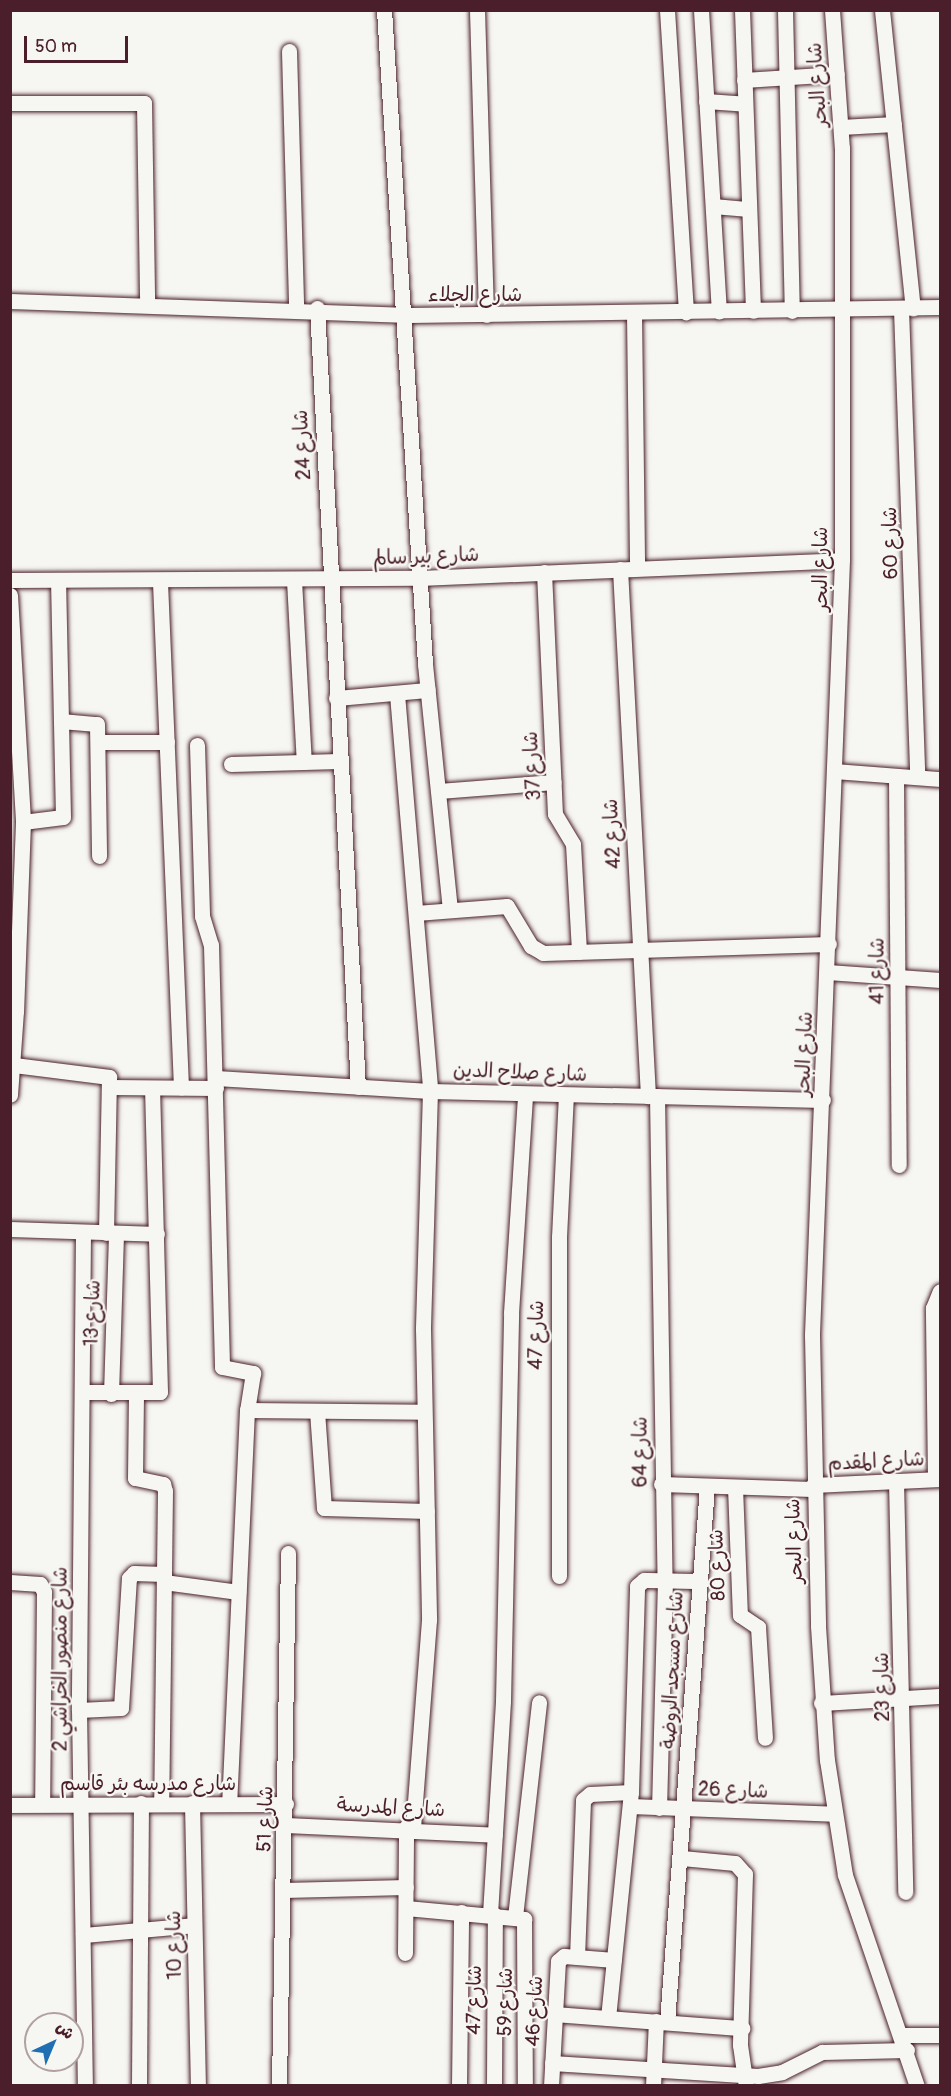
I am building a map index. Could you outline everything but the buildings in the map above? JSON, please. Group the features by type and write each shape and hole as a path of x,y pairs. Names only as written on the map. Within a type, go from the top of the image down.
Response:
{"street":[{"path":"384,10 419,578 450,910"},
{"path":"477,10 486,315"},
{"path":"667,10 686,312"},
{"path":"701,10 719,311"},
{"path":"742,10 753,311"},
{"path":"785,10 792,311"},
{"name":"شارع البحر","path":"832,10 841,127 842,560 812,1487 821,1703 834,1814 849,1892 917,2085"},
{"name":"شارع 60","path":"882,10 894,124 907,309 917,777"},
{"path":"289,51 296,308"},
{"path":"744,80 837,74"},
{"path":"706,101 745,104"},
{"path":"10,103 144,103 147,304"},
{"path":"841,127 894,124"},
{"path":"713,206 748,209"},
{"name":"شارع الجلاء","path":"10,301 317,308 401,314 486,315 841,311 940,307"},
{"name":"شارع 24","path":"317,308 329,579 358,1087"},
{"path":"634,313 638,568"},
{"name":"شارع بير سالم","path":"10,580 160,582 419,578 842,560"},
{"name":"شارع 42","path":"620,569 640,953 652,1096"},
{"name":"شارع 37","path":"544,572 555,814 573,844 579,952"},
{"path":"294,580 304,762"},
{"path":"22,822 63,817 58,581"},
{"path":"160,582 181,1088"},
{"path":"10,595 22,822 16,868 14,1065 10,1095"},
{"path":"336,698 428,690"},
{"path":"397,694 430,1091 423,1412 427,1511 428,1684 409,1828 405,1953"},
{"path":"61,721 94,721 98,742 99,856"},
{"path":"98,742 167,742"},
{"path":"197,745 201,916 211,939 222,1367 254,1373 247,1410 229,1803"},
{"path":"231,764 339,761"},
{"path":"835,771 940,779"},
{"name":"شارع 41","path":"896,776 899,1165"},
{"path":"439,791 554,782"},
{"path":"416,914 450,910 511,908 534,949 640,953 830,944"},
{"path":"828,972 898,975 940,980"},
{"path":"14,1065 101,1072 110,1087"},
{"name":"شارع صلاح الدين","path":"110,1087 181,1088 216,1083 525,1094 823,1100"},
{"name":"شارع 13","path":"110,1087 111,1394"},
{"path":"82,1392 156,1395 160,1389 152,1088"},
{"name":"شارع 47","path":"494,2085 493,1915 503,1701 511,1313 525,1094"},
{"name":"شارع 47","path":"559,1576 559,1237 566,1095"},
{"name":"شارع 64","path":"652,1096 665,1580 659,1808"},
{"path":"10,1229 157,1234"},
{"name":"شارع منصور الخراشي 2","path":"83,1232 79,1710 85,2085"},
{"path":"938,1479 933,1308 940,1291"},
{"path":"136,1395 135,1478 165,1487 161,1803"},
{"path":"247,1410 423,1412"},
{"path":"317,1411 324,1508 427,1511"},
{"name":"شارع المقدم","path":"661,1484 812,1487 938,1479"},
{"name":"شارع 23","path":"896,1481 904,1698 905,1892"},
{"name":"شارع مسجد الروضة","path":"653,2085 653,2069 682,1858 698,1581 707,1486"},
{"name":"شارع 80","path":"735,1486 740,1615 758,1627 765,1738"},
{"name":"شارع 51","path":"279,2085 286,1826 288,1553"},
{"path":"79,1710 121,1708 129,1578 134,1573 238,1592"},
{"path":"608,2018 630,1799 637,1586 644,1580 698,1581"},
{"path":"10,1582 40,1584 44,1592 42,1804"},
{"path":"821,1703 940,1696"},
{"name":"شارع 59","path":"525,2085 520,1918 539,1702"},
{"name":"شارع 26","path":"577,1957 583,1800 590,1794 630,1799 659,1808 834,1814"},
{"path":"139,2085 141,1803"},
{"name":"شارع 10","path":"192,1803 198,2085"},
{"name":"شارع مدرسه بئر قاسم","path":"10,1805 286,1804"},
{"name":"شارع المدرسة","path":"286,1826 409,1828 495,1835"},
{"path":"682,1858 735,1863 745,1874 742,2028 746,2080"},
{"path":"284,1890 406,1887"},
{"path":"406,1908 520,1918"},
{"path":"459,2085 461,1912"},
{"path":"83,1935 194,1925"},
{"path":"577,1957 614,1960"},
{"name":"شارع 46","path":"550,2085 558,1961 577,1957"},
{"path":"554,2013 742,2028"},
{"path":"552,2063 653,2069 746,2080 782,2072 822,2052 904,2043 940,2035"}]}
